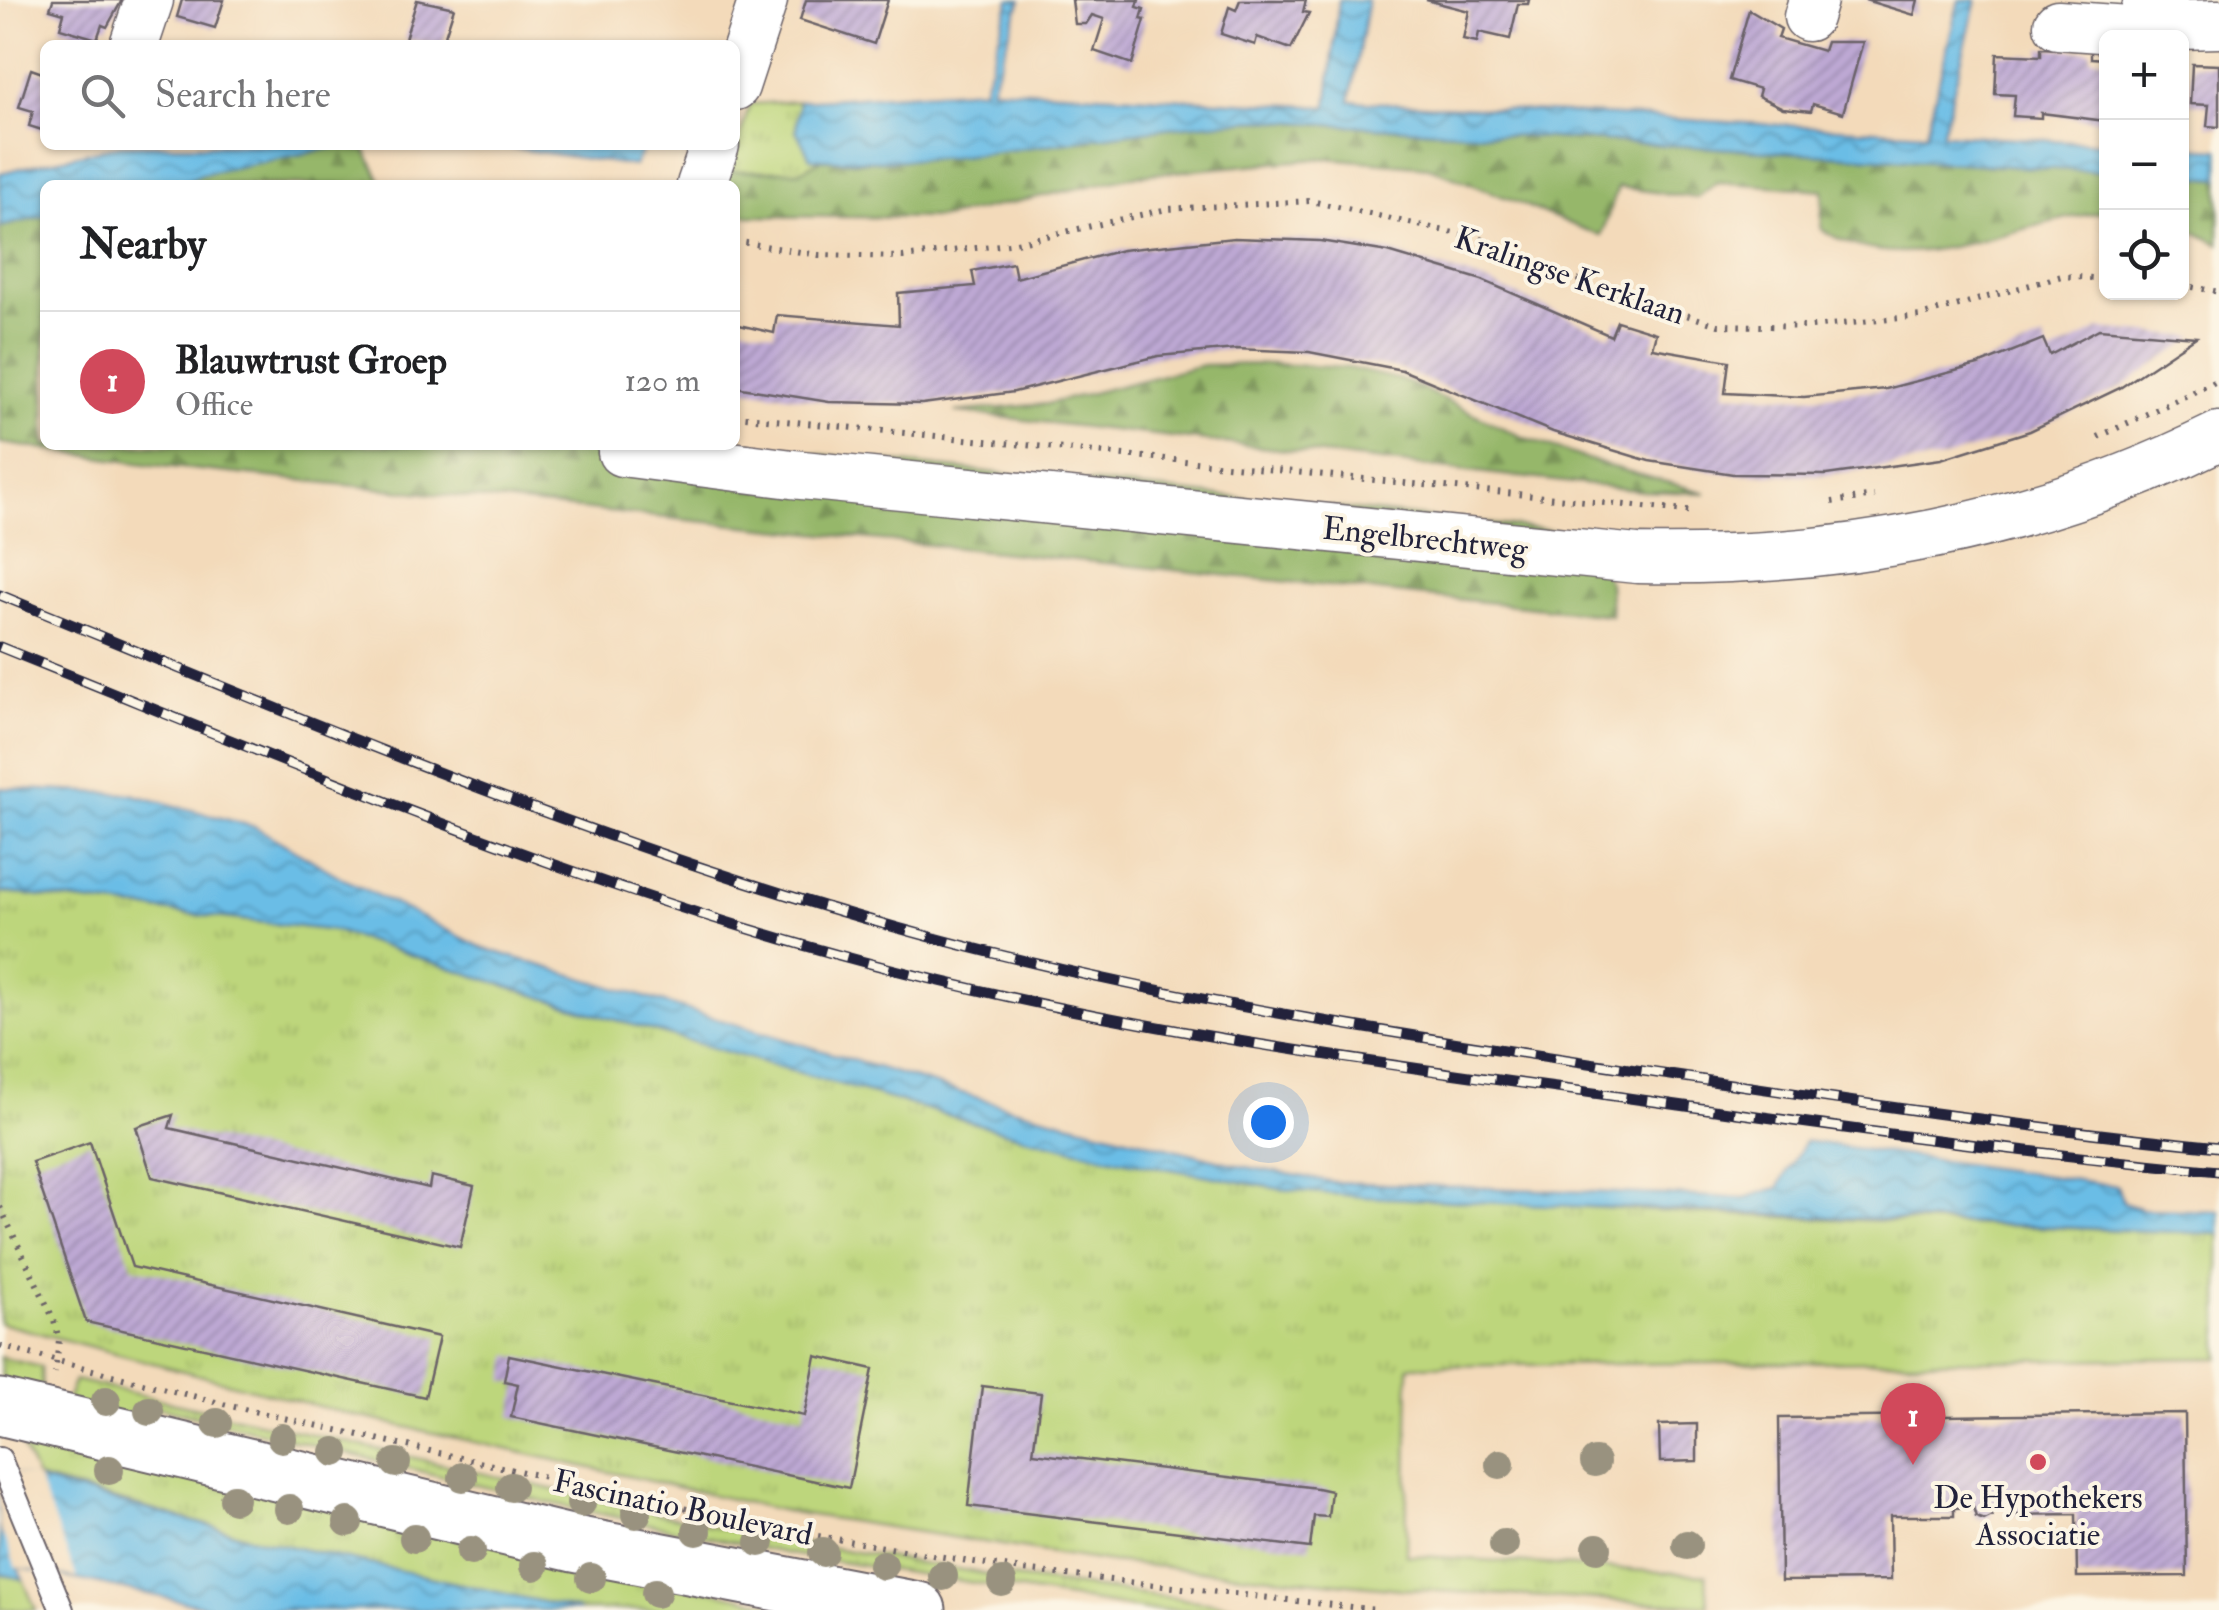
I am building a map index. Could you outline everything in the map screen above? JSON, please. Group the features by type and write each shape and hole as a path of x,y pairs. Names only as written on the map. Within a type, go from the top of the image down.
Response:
{"street":[{"path":"136,40 149,0"},
{"path":"740,71 763,0"},
{"path":"2058,25 2130,30 2144,13 2219,24"},
{"path":"704,180 713,150"},
{"name":"Engelbrechtweg","path":"623,450 812,476 1637,559 1740,561 1914,540 2002,519 2142,472 2219,436"},
{"name":"Fascinatio Boulevard","path":"23,1412 574,1544 918,1610"}],"lane":[{"path":"2,1465 62,1610"}],"path":[{"name":"Kralingse Kerklaan","path":"740,241 818,255 902,258 1016,243 1168,209 1311,201 1481,238 1588,284 1718,326 1811,327 1920,316 2062,276 2099,279"},
{"path":"2189,286 2219,292"},
{"path":"2089,441 2219,380"},
{"path":"740,417 1607,506 1712,512"},
{"path":"1815,504 1883,495"},
{"path":"0,1207 54,1320 58,1358 23,1412"},
{"name":"Fascinatio Boulevard","path":"0,1346 235,1407 776,1529 1022,1570 1377,1610"}],"green space":[{"path":"799,101 796,130 810,157 822,159 800,171 729,171 736,150 740,150 750,104"},
{"path":"1263,120 2099,172 2099,213 1961,245 1888,252 1854,245 1821,229 1823,190 1717,182 1697,198 1618,187 1601,236 1429,167 1328,158 1139,175 942,218 748,216 740,213 740,180 726,180 729,171 800,171 822,159 853,162 950,156 1187,123"},
{"path":"317,150 357,150 366,151 380,180 189,180"},
{"path":"2189,177 2219,179 2219,244 2189,229"},
{"path":"40,217 40,449 0,443 0,227"},
{"path":"1203,365 1349,368 1406,381 1522,437 1707,493 1643,491 955,412 1047,404"},
{"path":"740,446 1586,534 1609,583 1611,615 152,465 48,450 740,450"},
{"path":"0,892 336,931 588,1012 1013,1134 1121,1160 1280,1189 1707,1214 2219,1234 2219,1358 1409,1366 1406,1555 1706,1575 1708,1606 1402,1589 1110,1562 785,1511 352,1415 0,1323"},
{"path":"0,1357 41,1367 42,1397 3,1384"},
{"path":"75,1380 744,1533 986,1574 1268,1610 1147,1610 788,1554 550,1503 158,1407 152,1422 66,1403"},
{"path":"18,1437 799,1610 579,1610 261,1540 37,1478"},
{"path":"0,1574 23,1579 36,1610 0,1610"}],"water":[{"path":"1010,0 1021,0 991,88 1327,107 1339,0 1368,0 1350,101 1926,133 1959,0 1977,0 1942,134 2099,143 2099,172 1263,120 1150,130 980,154 867,161 810,158 796,130 799,101 983,89"},
{"path":"2189,147 2219,149 2219,179 2189,177"},
{"path":"99,150 321,150 202,174 189,180 40,180 40,217 0,227 0,173"},
{"path":"527,150 642,150 634,166"},
{"path":"0,788 131,794 255,827 342,878 483,948 1005,1106 1241,1166 1334,1182 1744,1198 1778,1188 1805,1141 2117,1186 2123,1203 2142,1209 2219,1211 2219,1234 1365,1197 1280,1189 1121,1160 1013,1134 588,1012 336,931 0,892"},
{"path":"0,1470 261,1540 579,1610 224,1610 18,1567 23,1579 0,1574"}],"pier":[{"path":"0,1470 37,1478 77,1578 16,1567 0,1528"}],"building":[{"path":"53,0 122,0 107,27 102,25 97,39 60,28 64,13 50,9"},
{"path":"182,0 224,0 215,28 177,17"},
{"path":"417,0 454,8 444,40 405,39"},
{"path":"806,0 888,0 874,44 800,20"},
{"path":"1072,0 1139,0 1137,7 1144,9 1141,19 1145,20 1132,64 1094,51 1104,19 1092,15 1086,24 1075,24"},
{"path":"1240,0 1306,0 1303,12 1309,13 1291,49 1257,37 1255,45 1221,34 1229,7 1236,10"},
{"path":"1426,0 1529,0 1528,4 1518,4 1510,39 1479,32 1477,42 1463,39 1469,11"},
{"path":"1865,0 1918,0 1914,15"},
{"path":"1749,10 1781,29 1778,38 1823,51 1826,42 1863,42 1843,113 1813,104 1811,111 1783,108 1758,96 1760,89 1729,80"},
{"path":"2041,48 2091,51 2091,58 2099,59 2099,120 2041,113 2041,118 2013,116 2015,95 1995,94 1997,54 2041,56"},
{"path":"2192,64 2219,65 2219,127 2207,126 2209,105 2190,104"},
{"path":"31,69 40,72 40,129 29,126 33,111 19,107"},
{"path":"1234,238 1320,241 1388,252 1482,280 1611,336 1617,321 1656,333 1652,348 1729,361 1725,393 1804,397 1886,389 1978,365 2043,339 2050,355 2099,329 2196,337 2120,388 2030,431 1941,459 1826,475 1733,474 1649,461 1553,432 1402,370 1309,352 1236,349 1158,356 1014,392 922,404 829,402 740,388 740,325 774,333 777,315 899,325 898,293 975,286 972,271 1013,263 1016,278 1122,250"},
{"path":"173,1115 169,1128 429,1188 431,1176 474,1186 460,1247 152,1177 136,1127"},
{"path":"90,1142 132,1267 439,1337 425,1397 86,1322 32,1162"},
{"path":"509,1355 804,1416 816,1356 873,1369 849,1488 511,1417 518,1384 504,1381"},
{"path":"982,1386 1041,1393 1033,1453 1331,1491 1328,1517 1314,1516 1310,1548 968,1506"},
{"path":"2185,1413 2187,1576 2077,1577 2076,1514 2012,1515 2012,1507 1993,1507 1992,1516 1984,1520 1976,1517 1973,1507 1954,1508 1954,1516 1890,1516 1891,1580 1781,1581 1779,1418"},
{"path":"1697,1424 1697,1461 1660,1462 1659,1425"}],"railway":[{"path":"0,595 333,731 557,817 783,894 983,951 1155,990 1415,1036 1904,1109 2219,1147"},
{"path":"0,647 401,808 604,882 810,947 1000,995 1192,1033 1385,1064 1899,1135 2219,1171"}],"place":[{"name":"De Hypothekers Associatie","path":"2038,1462"},
{"name":"Blauwtrust Groep","path":"1913,1465"}]}
